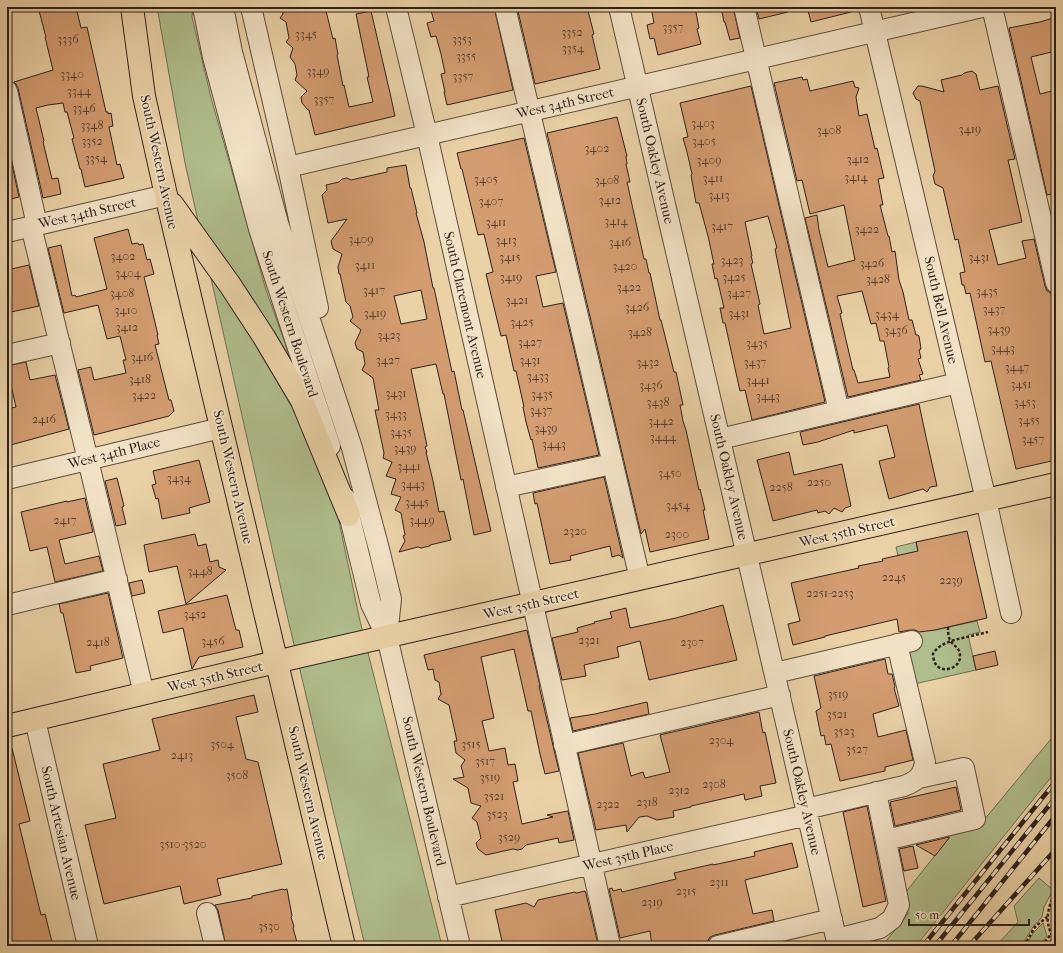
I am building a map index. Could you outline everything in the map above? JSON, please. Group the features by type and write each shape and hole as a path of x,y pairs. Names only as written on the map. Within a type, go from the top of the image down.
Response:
{"main road":[{"name":"South Western Avenue","path":"132,7 144,96 166,195 344,946"},
{"path":"166,195 243,304 302,401 349,515"},
{"name":"West 35th Street","path":"7,726 277,662 1056,484"}],"street":[{"name":"South Western Boulevard","path":"203,7 213,57 259,229 333,453 371,604 387,637 460,946"},
{"name":"South Western Boulevard","path":"223,7 232,52 278,223 352,448 379,550 391,599 387,637"},
{"path":"251,7 288,167 323,330 336,400"},
{"name":"South Claremont Avenue","path":"396,7 427,135 610,946"},
{"path":"504,7 640,579"},
{"name":"South Oakley Avenue","path":"619,7 837,942"},
{"path":"744,7 839,411"},
{"name":"South Bell Avenue","path":"869,7 986,500 1011,613"},
{"name":"West 34th Street","path":"288,167 982,7"},
{"path":"992,7 1056,283"},
{"path":"8,102 60,343 144,694"},
{"name":"West 34th Street","path":"7,232 166,195"},
{"path":"7,355 60,343"},
{"path":"720,439 958,383"},
{"name":"West 34th Place","path":"7,480 221,428"},
{"path":"506,487 612,464"},
{"path":"7,605 117,579"},
{"path":"775,673 905,643 925,762 924,770 918,778"},
{"path":"564,745 780,695"},
{"name":"South Artesian Avenue","path":"35,720 88,946"},
{"name":"West 35th Place","path":"448,897 807,812 876,792 904,786 918,778 964,768 975,819 886,840"},
{"path":"837,942 880,928 892,918 899,905 876,792"},
{"path":"207,913 215,946"},
{"path":"718,946 832,919"}],"path":[{"path":"948,627 950,641 959,649 960,657 958,663 948,670 936,665 933,654 934,651 950,641 988,632"},
{"path":"1056,890 1047,917 1049,930 1056,942"},
{"path":"1025,946 1035,927 1047,917"},
{"path":"1042,946 1051,934"}],"green space":[{"path":"157,7 193,7 192,17 211,98 266,290 285,343 337,512 360,621 442,946 365,946 284,602 185,163"},
{"path":"916,542 935,630 977,621 980,632 968,635 976,670 910,685 902,648 918,644 896,547"},
{"path":"1056,733 1056,771 916,946 882,946 908,914 905,893 949,838 948,833 979,826"},
{"path":"1039,878 1053,890 1044,907 1042,917 1033,927 1021,946 996,946 1018,922 1014,906"},
{"path":"1043,923 1047,936 1039,946 1027,946 1026,945 1034,932"}],"building":[{"path":"38,7 76,7 81,28 87,27 106,112 108,112 108,114 111,113 113,126 109,127 117,165 120,164 124,178 85,187 72,139 74,138 63,103 48,105 36,108 52,179 58,178 61,194 43,198 18,88 14,82 53,70"},
{"path":"282,7 325,7 333,39 335,38 343,86 344,85 349,107 373,102 356,14 371,11 395,116 315,135 309,110 302,103 301,97 307,91 295,80 297,75 295,64 290,57 293,48 286,42 289,38 286,22 280,18 283,14"},
{"path":"430,7 494,7 513,90 447,105 441,74 445,73 441,54 436,36 431,37 427,23 434,21"},
{"path":"517,7 587,7 594,34 592,35 600,69 535,84"},
{"path":"651,7 695,7 699,28 697,29 701,44 658,55 654,38 650,39 647,25 654,23"},
{"path":"721,7 733,7 740,38 730,40"},
{"path":"756,7 788,7 788,12 759,19"},
{"path":"807,7 851,7 851,12 811,22"},
{"path":"1056,17 1056,51 1031,57 1040,94 1056,90 1056,193 1047,195 1009,28 1040,22"},
{"path":"972,71 976,74 980,90 998,86 1015,159 1008,160 1022,222 989,230 998,265 1026,258 1022,241 1034,239 1045,286 1047,291 1051,293 1056,321 1056,460 1016,469 991,361 985,362 970,293 966,294 964,285 962,285 960,273 965,272 958,239 955,240 943,188 935,184 933,176 935,171 920,101 916,99 913,93 918,86 944,92 941,80"},
{"path":"802,77 803,80 807,79 810,91 853,81 855,87 859,88 856,97 859,116 867,114 875,149 877,148 884,178 878,179 883,205 880,205 892,252 895,251 899,280 909,320 912,320 916,335 919,336 921,349 919,350 921,358 918,359 923,374 919,375 921,380 848,397 805,218 817,215 828,267 855,260 844,205 810,214 802,180 797,181 774,83","holes":["862,291 871,324 876,323 880,341 884,341 890,377 858,383 853,370 840,314 842,313 837,296"]},
{"path":"751,86 825,402 752,420 745,390 740,391 725,323 723,323 720,308 724,308 717,278 715,279 712,264 714,264 708,236 699,203 696,203 692,174 683,138 688,137 680,103","holes":["768,216 777,248 775,249 791,328 764,334 758,305 760,304 751,264 753,263 752,256 745,222"]},
{"path":"617,117 627,156 626,164 630,182 627,182 644,259 646,259 650,273 660,320 674,372 676,372 683,405 680,405 683,421 705,510 703,510 709,539 650,552 645,529 641,534 547,133"},
{"path":"524,138 556,272 536,276 543,307 563,303 599,455 538,468 532,439 531,440 526,422 516,371 514,371 506,335 501,336 486,274 493,272 484,234 478,235 457,153"},
{"path":"7,160 11,160 19,197 11,199 7,182"},
{"path":"406,165 452,372 454,371 491,531 474,535 463,479 461,480 444,394 436,364 411,369 427,446 425,447 439,512 444,511 451,540 399,552 405,541 403,536 405,535 401,513 395,510 401,497 391,494 396,479 386,476 392,462 383,458 384,453 375,410 379,410 373,378 362,370 365,364 363,352 357,349 355,343 361,330 350,321 353,317 350,306 346,302 338,267 342,254 333,249 331,241 347,219 328,223 322,195 327,190 326,185 339,182 342,179 347,178 351,180 387,172 387,168","holes":["421,290 427,319 401,324 394,296"]},
{"path":"128,229 132,244 143,244 147,260 150,259 154,274 144,277 158,335 159,344 155,345 169,400 171,400 174,411 169,416 94,435 78,370 91,367 94,380 126,373 123,360 126,360 120,336 107,339 98,305 64,313 48,248 61,245 72,296 75,295 76,297 107,289 94,238"},
{"path":"29,265 39,306 11,312 7,298 7,270"},
{"path":"26,362 30,380 55,375 69,429 7,446 7,409 16,407 10,381 7,381 7,366"},
{"path":"919,404 937,486 930,487 927,492 923,489 889,499 879,461 895,457 887,425 854,433 854,430 818,442 803,445 800,432"},
{"path":"789,452 794,475 842,464 851,506 845,508 842,512 834,508 829,514 825,511 818,513 817,510 773,521 757,460"},
{"path":"199,460 210,502 189,508 190,513 162,519 158,498 156,499 152,485 156,484 153,471"},
{"path":"604,477 623,558 619,555 612,557 610,546 570,556 571,560 550,564 537,503 535,504 533,493"},
{"path":"117,478 124,506 122,507 126,524 116,526 105,481"},
{"path":"85,498 93,532 59,540 65,564 99,556 103,571 55,582 47,547 30,551 21,512"},
{"path":"967,531 987,618 935,630 919,632 910,630 899,632 897,619 793,645 788,624 800,621 791,583 859,568 858,566 883,561 882,559 918,551 916,542"},
{"path":"195,534 198,546 206,544 210,562 218,560 219,567 226,570 186,604 177,566 149,572 144,545"},
{"path":"142,580 145,593 132,596 129,583"},
{"path":"108,593 123,658 90,666 91,670 76,673 63,613 61,613 59,604"},
{"path":"227,595 236,630 239,630 243,647 199,657 192,669 183,628 163,633 158,611"},
{"path":"723,605 737,660 649,680 640,641 617,647 619,657 584,665 586,676 562,680 552,638 578,632 577,628 612,618 610,612 626,608 630,628 676,618"},
{"path":"527,630 559,771 545,774 531,711 528,711 514,649 481,657 494,718 482,721 489,751 505,748 508,765 515,764 518,781 513,782 522,824 553,817 547,815 568,811 574,840 559,843 558,838 526,845 522,849 518,850 513,849 486,855 478,849 476,843 481,838 477,822 472,818 481,806 471,803 468,788 453,779 464,777 461,766 465,760 456,753 454,741 457,741 449,705 438,699 441,694 439,682 435,680 433,669 428,670 424,655"},
{"path":"995,651 998,665 976,670 973,656"},
{"path":"885,659 888,674 892,674 899,706 873,714 878,737 906,730 913,760 885,767 885,771 840,781 831,744 826,745 824,735 821,736 816,711 821,708 814,676"},
{"path":"254,695 258,712 236,717 246,759 258,762 282,864 217,879 221,895 184,904 180,886 104,904 85,825 116,818 103,764 160,750 152,719"},
{"path":"647,702 649,714 573,731 570,718"},
{"path":"759,712 776,783 760,786 762,796 745,800 744,794 691,806 673,811 674,817 657,820 647,816 639,817 627,832 626,825 596,830 578,753 623,743 631,776 643,772 645,778 670,772 660,735"},
{"path":"7,748 12,748 30,821 19,824 41,915 45,914 53,946 7,946"},
{"path":"956,787 961,810 895,826 890,802"},
{"path":"867,806 886,901 863,907 843,812"},
{"path":"949,837 935,856 916,845"},
{"path":"792,843 798,867 745,880 753,914 772,910 774,921 715,935 710,937 707,942 691,946 652,946 650,931 620,938 609,889 612,888 613,891 621,889 622,892 676,879 674,873 755,856 754,852"},
{"path":"913,846 918,868 904,871 899,849"},
{"path":"287,889 293,928 298,946 226,946 218,910 215,905 252,898 252,896"},
{"path":"585,891 598,944 589,946 503,946 495,910 526,903 534,907 538,900"}],"railway":[{"path":"923,946 1056,781"},
{"path":"935,946 1056,797"},
{"path":"951,946 1056,815"},
{"path":"969,946 1056,849"}]}
